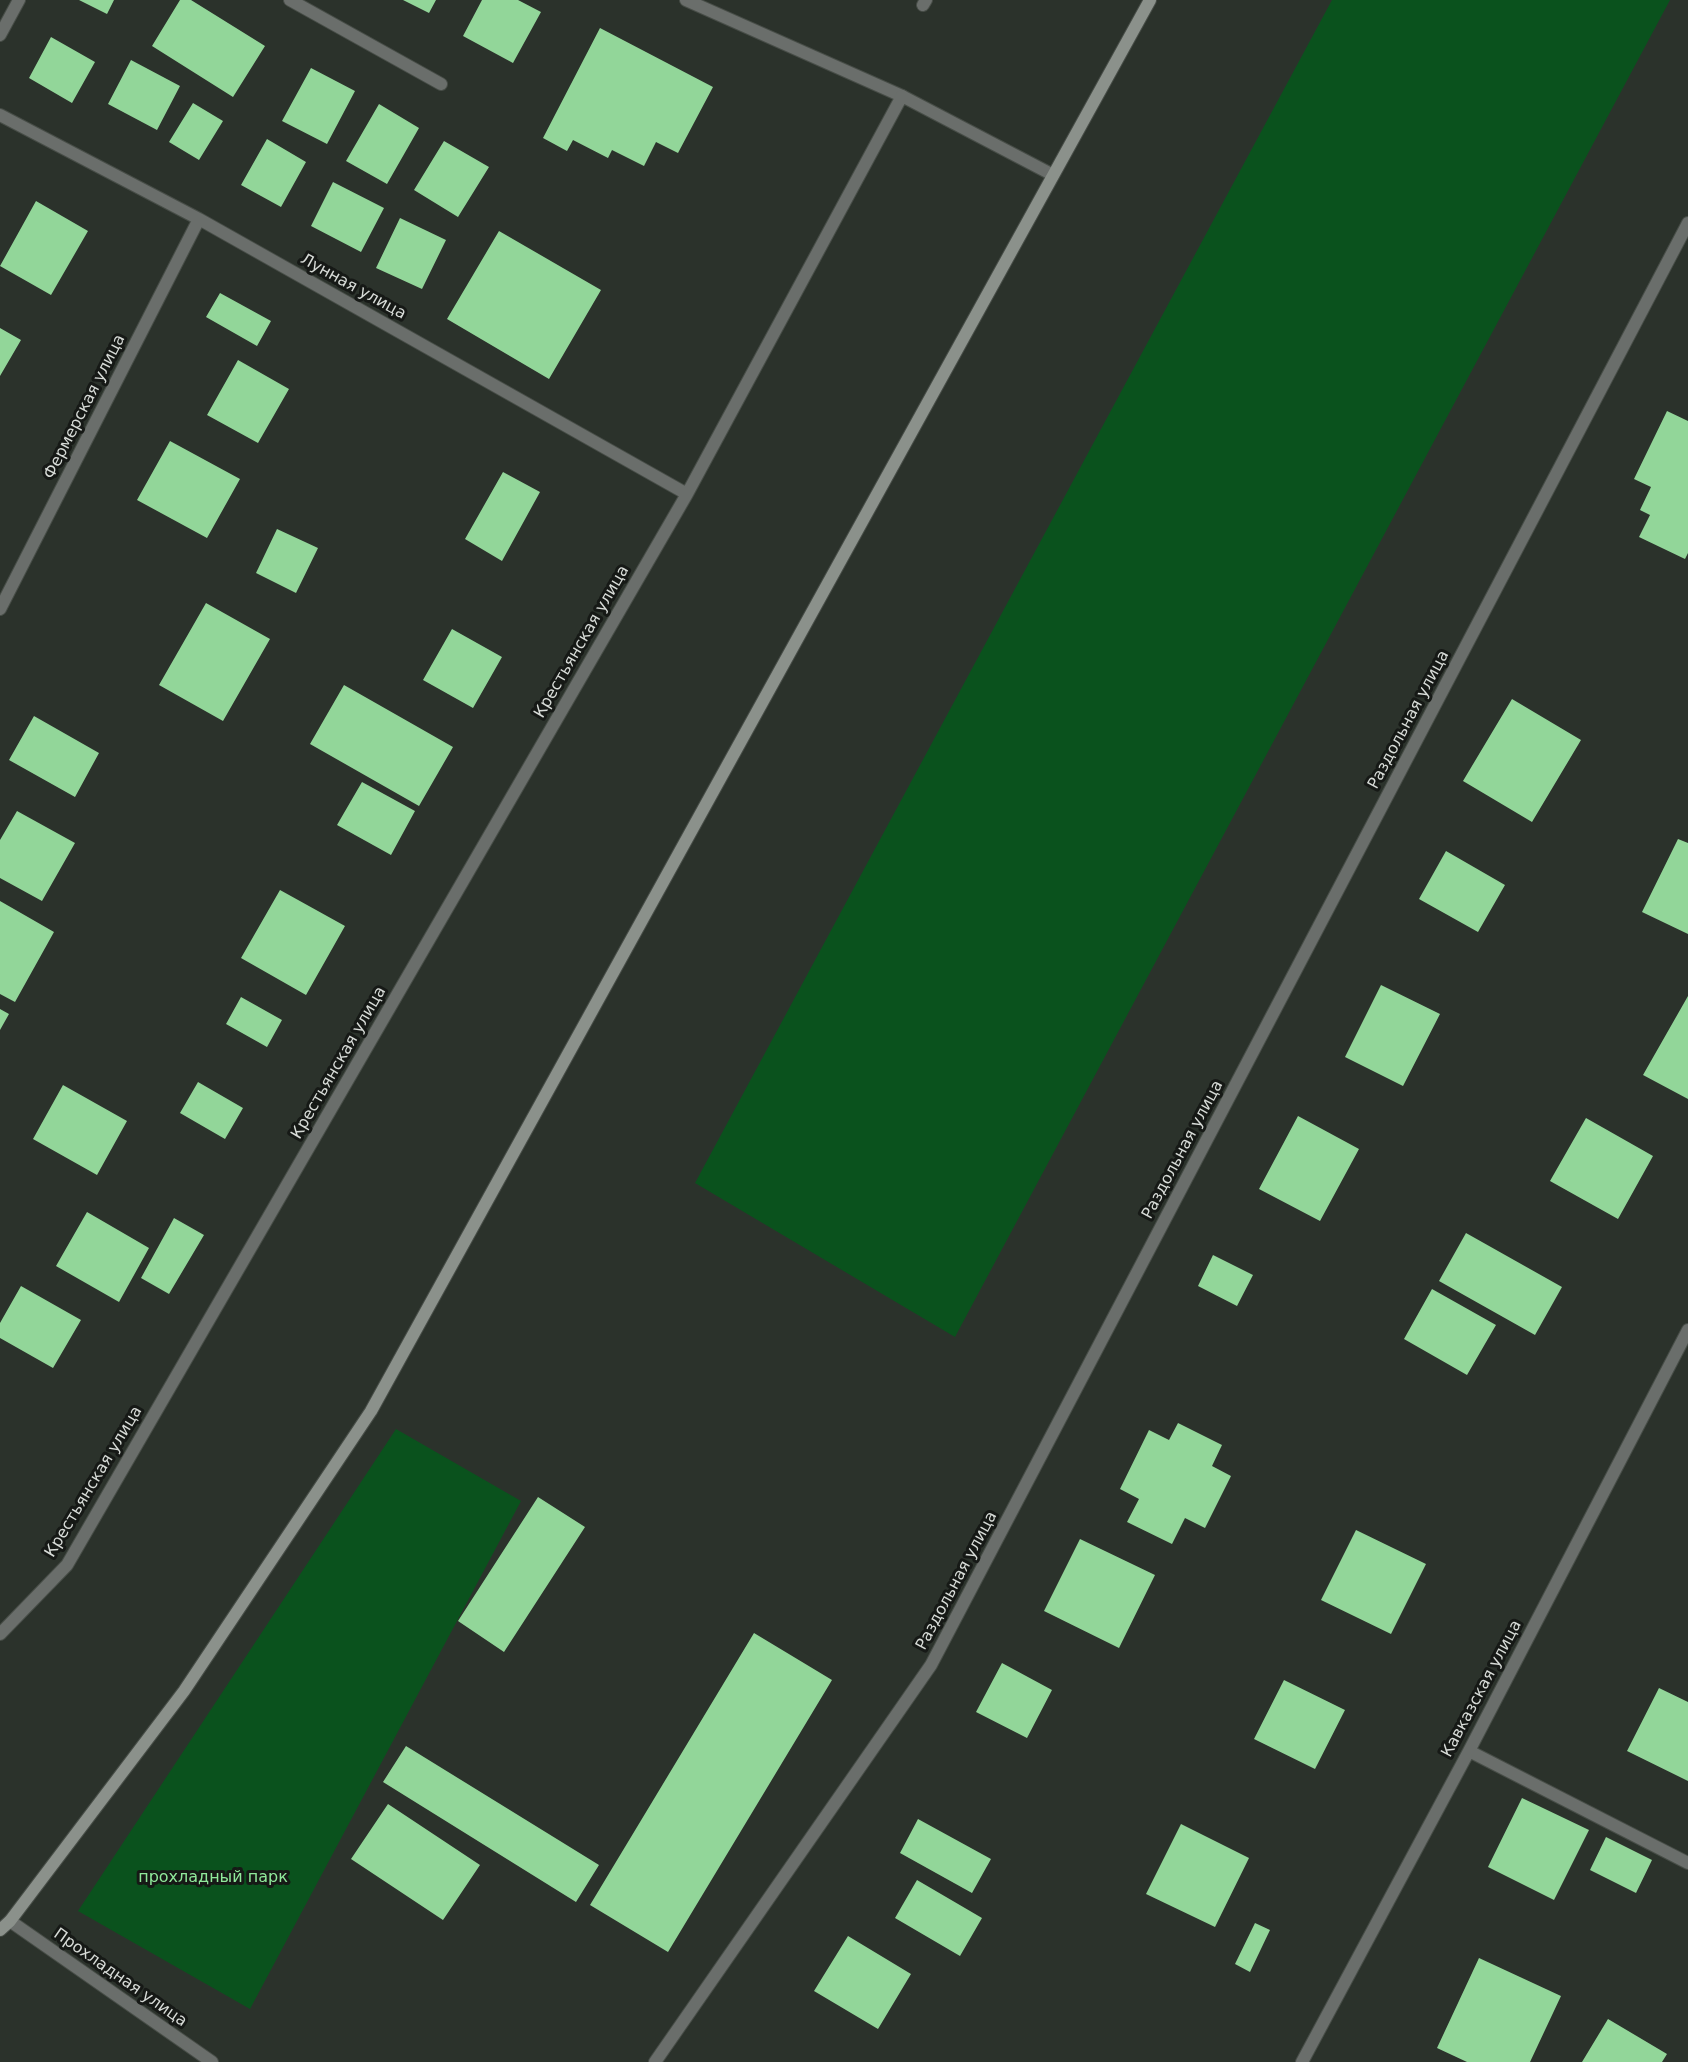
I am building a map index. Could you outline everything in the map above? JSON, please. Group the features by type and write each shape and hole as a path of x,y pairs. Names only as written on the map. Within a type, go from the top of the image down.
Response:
{"main road":[{"path":"0,1930 10,1921 184,1691 371,1411 1150,0"}],"street":[{"path":"0,35 19,0"},
{"path":"290,0 441,84"},
{"path":"686,0 902,96 1053,175"},
{"name":"Крестьянская улица","path":"0,1634 67,1565 687,494 902,96"},
{"name":"Лунная улица","path":"0,115 199,219 687,494"},
{"name":"Фермерская улица","path":"0,609 199,219"},
{"name":"Раздольная улица","path":"655,2062 931,1665 1688,223"},
{"name":"Кавказская улица","path":"1302,2062 1469,1751 1688,1330"},
{"path":"1469,1751 1688,1863"},
{"name":"Прохладная улица","path":"10,1921 212,2062"}],"green space":[{"path":"1332,0 1670,0 955,1337 695,1183"},
{"name":"прохладный парк","path":"396,1429 521,1501 250,2009 78,1911"}],"building":[{"path":"79,0 114,0 107,14"},
{"path":"180,0 191,0 265,46 233,97 152,46"},
{"path":"403,0 436,0 429,13"},
{"path":"482,0 518,0 541,12 513,63 463,36"},
{"path":"600,28 713,87 678,153 656,142 644,166 612,150 608,158 573,140 567,151 543,138"},
{"path":"51,37 95,62 72,103 29,78"},
{"path":"131,60 180,86 157,130 108,104"},
{"path":"311,68 355,91 327,144 282,121"},
{"path":"193,103 223,121 199,160 169,142"},
{"path":"379,104 419,128 387,184 346,161"},
{"path":"267,139 306,162 281,207 241,185"},
{"path":"444,141 489,167 458,217 414,190"},
{"path":"333,182 384,208 361,252 311,226"},
{"path":"36,201 88,231 51,295 0,266"},
{"path":"400,218 446,240 422,289 376,268"},
{"path":"499,231 601,290 549,379 447,319"},
{"path":"220,293 271,321 257,346 206,317"},
{"path":"0,328 21,340 0,376"},
{"path":"238,360 289,389 258,443 207,415"},
{"path":"1667,411 1688,421 1688,553 1685,559 1639,537 1650,515 1640,510 1651,487 1634,479"},
{"path":"170,441 240,479 207,538 137,500"},
{"path":"503,472 540,492 502,561 465,539"},
{"path":"277,529 318,548 296,593 256,573"},
{"path":"206,603 270,639 223,721 159,685"},
{"path":"452,629 502,657 473,708 423,680"},
{"path":"344,685 453,747 419,806 310,744"},
{"path":"1512,699 1581,740 1532,822 1463,781"},
{"path":"34,716 99,753 75,797 9,760"},
{"path":"362,782 415,811 391,855 337,825"},
{"path":"17,811 75,843 42,901 0,878 0,840"},
{"path":"1678,839 1688,843 1688,934 1642,912"},
{"path":"1446,851 1505,885 1478,932 1419,899"},
{"path":"280,890 345,926 306,995 241,958"},
{"path":"0,901 54,932 15,1002 0,994"},
{"path":"1381,985 1440,1014 1403,1086 1345,1057"},
{"path":"1688,996 1688,1099 1643,1075"},
{"path":"241,997 282,1020 267,1047 226,1024"},
{"path":"0,1009 9,1014 0,1030"},
{"path":"198,1082 243,1108 225,1139 180,1113"},
{"path":"63,1085 127,1121 97,1175 33,1139"},
{"path":"1298,1116 1359,1149 1320,1221 1259,1189"},
{"path":"1586,1118 1653,1156 1618,1219 1550,1181"},
{"path":"87,1212 149,1248 119,1302 56,1266"},
{"path":"174,1218 204,1235 169,1294 141,1278"},
{"path":"1466,1233 1562,1287 1535,1335 1439,1281"},
{"path":"1213,1255 1253,1275 1237,1306 1198,1286"},
{"path":"21,1286 81,1320 53,1368 0,1338 0,1323"},
{"path":"1432,1289 1496,1325 1467,1375 1404,1339"},
{"path":"1178,1423 1222,1445 1212,1466 1231,1476 1205,1528 1185,1518 1172,1544 1127,1522 1139,1499 1120,1489 1149,1430 1169,1440"},
{"path":"538,1497 585,1527 504,1652 458,1621"},
{"path":"1356,1530 1426,1564 1391,1634 1321,1600"},
{"path":"1080,1539 1155,1575 1119,1648 1044,1611"},
{"path":"754,1633 832,1680 668,1952 590,1905"},
{"path":"1002,1663 1052,1690 1027,1738 976,1712"},
{"path":"1284,1680 1345,1710 1315,1769 1254,1739"},
{"path":"1659,1688 1688,1702 1688,1781 1627,1751"},
{"path":"406,1746 599,1865 576,1902 383,1782"},
{"path":"1522,1798 1589,1830 1554,1900 1488,1867"},
{"path":"388,1804 480,1865 443,1920 351,1859"},
{"path":"918,1819 991,1859 972,1893 900,1853"},
{"path":"1181,1824 1249,1858 1215,1927 1146,1894"},
{"path":"1606,1837 1652,1860 1636,1893 1590,1870"},
{"path":"917,1880 982,1918 960,1956 895,1918"},
{"path":"1255,1923 1270,1930 1250,1972 1235,1964"},
{"path":"848,1936 911,1974 878,2029 814,1991"},
{"path":"1479,1958 1561,1996 1530,2062 1467,2062 1437,2048"},
{"path":"1608,2019 1667,2054 1662,2062 1582,2062"}]}
